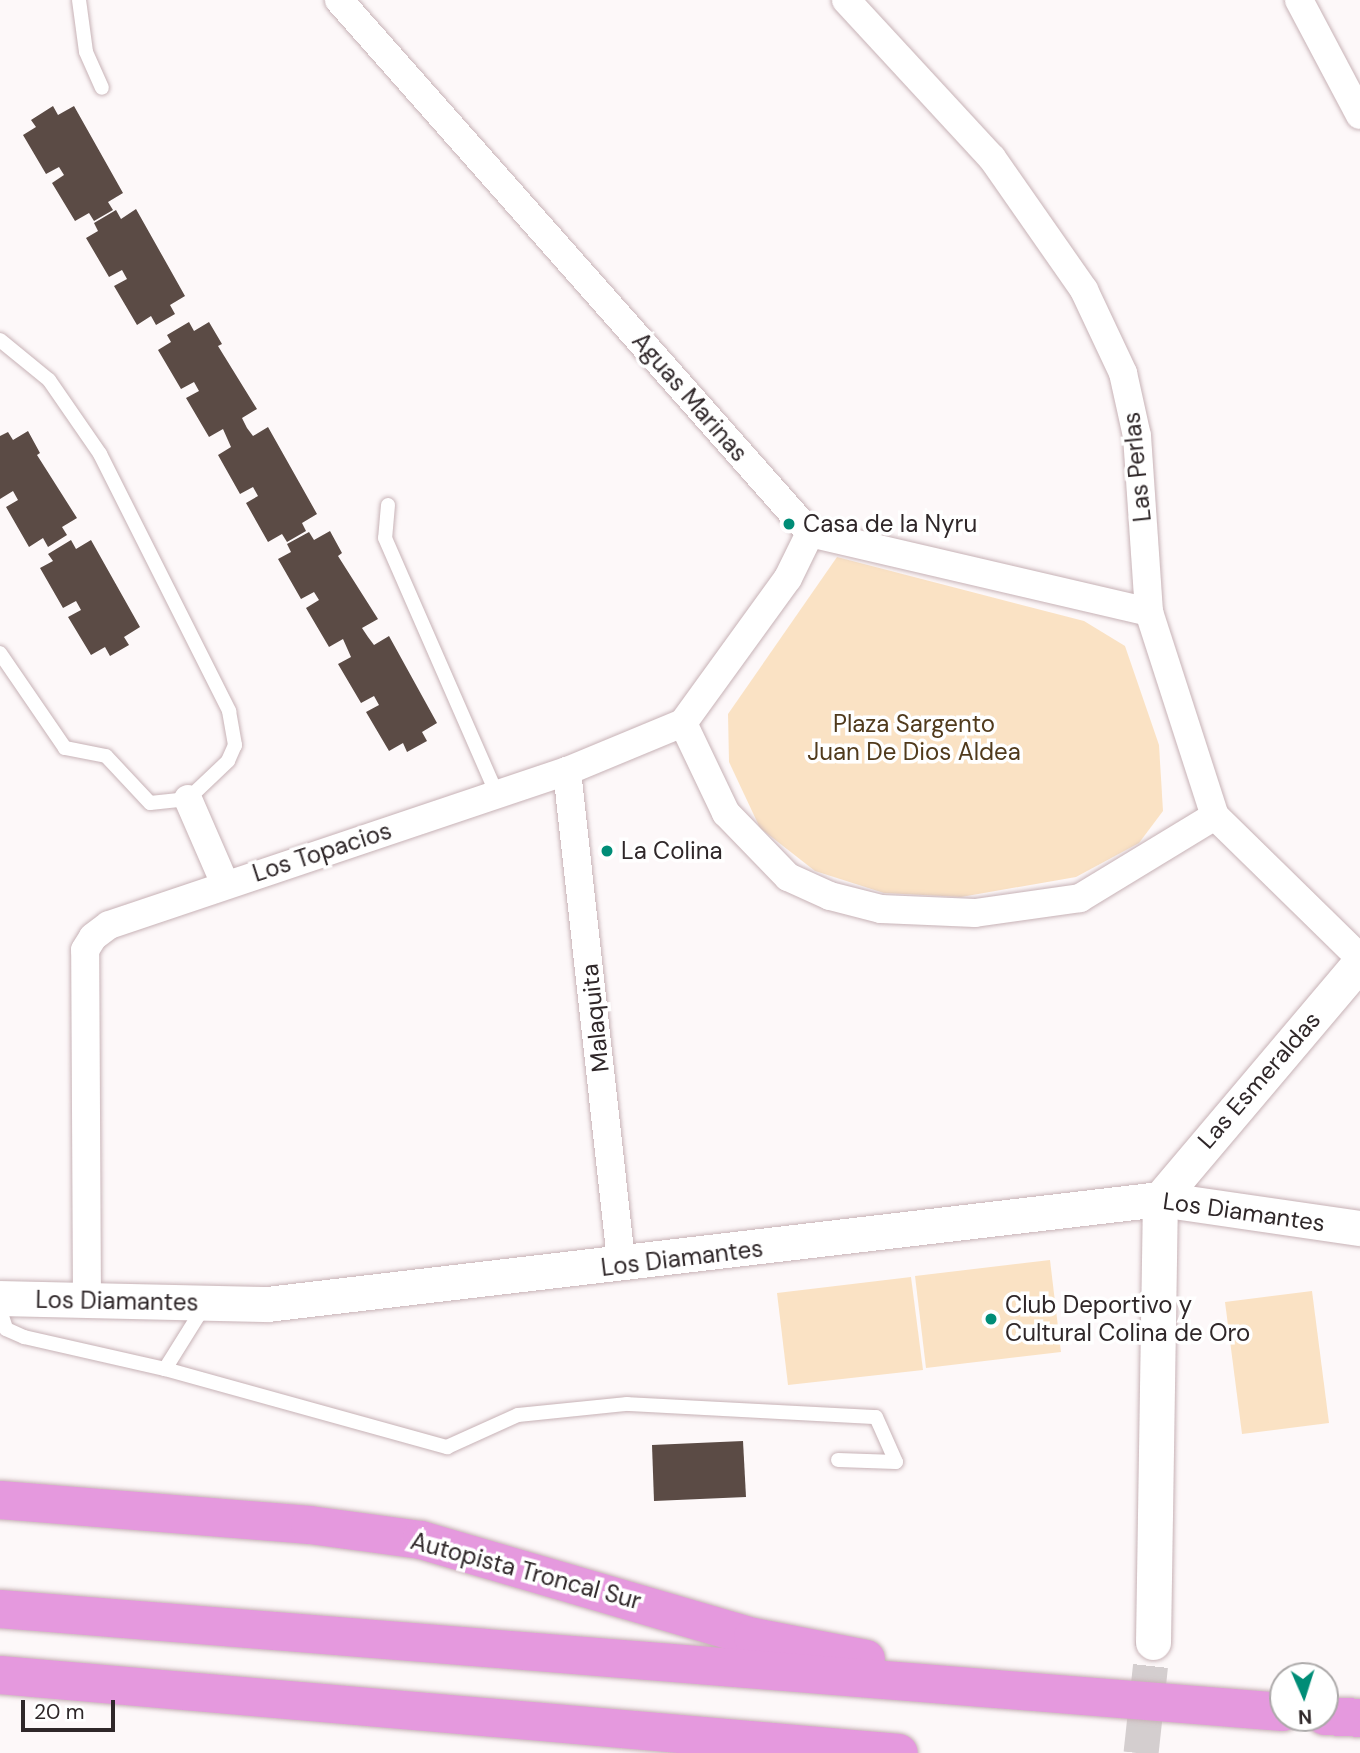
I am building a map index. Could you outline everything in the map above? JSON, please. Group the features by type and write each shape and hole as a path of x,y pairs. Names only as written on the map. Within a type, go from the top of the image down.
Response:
{"highway":[{"name":"Autopista Troncal Sur","path":"0,1500 310,1525 421,1540 753,1637 1043,1695"},
{"name":"Autopista Troncal Sur","path":"0,1609 1043,1695 1269,1711"},
{"path":"0,1675 899,1753"},
{"path":"1339,1717 1360,1718"}],"street":[{"name":"Aguas Marinas","path":"339,0 810,533"},
{"name":"Las Perlas","path":"846,0 992,158 1084,290 1123,373 1137,436 1150,612 1215,816 1360,960"},
{"path":"1299,0 1360,114"},
{"path":"1150,612 810,533 788,578 683,723 726,813 788,877 830,896 881,909 975,913 1080,898 1215,816"},
{"name":"Los Topacios","path":"87,1302 85,950 109,925 567,771 683,723"},
{"name":"Malaquita","path":"567,771 622,1266"},
{"path":"188,799 225,884"},
{"name":"Las Esmeraldas","path":"1160,1199 1360,960"},
{"path":"1153,1642 1160,1199"},
{"name":"Los Diamantes","path":"0,1298 267,1304 622,1266 1160,1199 1360,1228"}],"lane":[{"path":"79,0 86,52 103,88"},
{"path":"0,340 49,380 100,454 229,711 235,745 228,761 188,799 150,803 106,756 65,748 0,653"},
{"path":"388,505 385,538 497,793"},
{"path":"165,1369 206,1304"},
{"path":"0,1310 6,1329 24,1337 165,1369 447,1447 519,1415 627,1404 876,1417 896,1462 838,1460"}],"green space":[{"name":"Plaza Sargento Juan De Dios Aldea","path":"837,557 1084,621 1125,646 1159,745 1163,811 1139,843 1076,877 961,897 884,893 815,871 760,828 729,762 728,714"},
{"path":"1050,1260 1061,1352 926,1368 915,1276"},
{"path":"911,1277 923,1370 788,1385 777,1293"},
{"path":"1312,1291 1329,1423 1242,1434 1225,1302"}],"building":[{"path":"53,106 58,115 74,106 123,193 108,202 113,210 94,221 89,213 75,221 52,183 64,175 59,167 46,174 23,135 36,127 31,120"},
{"path":"136,209 185,296 170,305 175,314 156,325 151,316 137,325 114,286 127,279 122,270 109,277 86,238 98,231 94,223 116,210 121,219"},
{"path":"189,322 194,331 209,322 222,344 218,346 257,409 242,418 247,428 253,436 268,427 317,514 302,523 306,531 287,542 282,534 268,542 246,503 258,496 253,487 240,494 218,455 231,447 223,429 209,437 186,398 199,391 194,382 181,389 158,350 171,342 167,335"},
{"path":"28,431 40,453 37,455 77,518 62,527 67,535 48,547 43,538 29,547 6,507 18,500 13,491 0,499 0,436 8,432 13,440"},
{"path":"330,531 342,553 338,556 378,619 362,628 374,645 389,636 437,723 422,732 427,741 407,752 403,743 389,751 366,712 379,705 374,696 361,703 338,664 351,657 343,639 329,647 306,608 319,600 314,592 301,599 278,559 291,552 287,544 309,532 314,540"},
{"path":"71,540 76,549 91,540 140,627 124,637 129,645 110,656 105,647 91,655 68,617 81,610 76,601 63,608 40,568 53,561 48,554"},
{"path":"743,1441 746,1497 654,1501 652,1445"}],"tunnel":[{"path":"1141,1753 1153,1642"}],"place":[{"name":"Casa de la Nyru","path":"789,524"},
{"name":"La Colina","path":"607,851"},
{"name":"Club Deportivo y Cultural Colina de Oro","path":"991,1319"}]}
